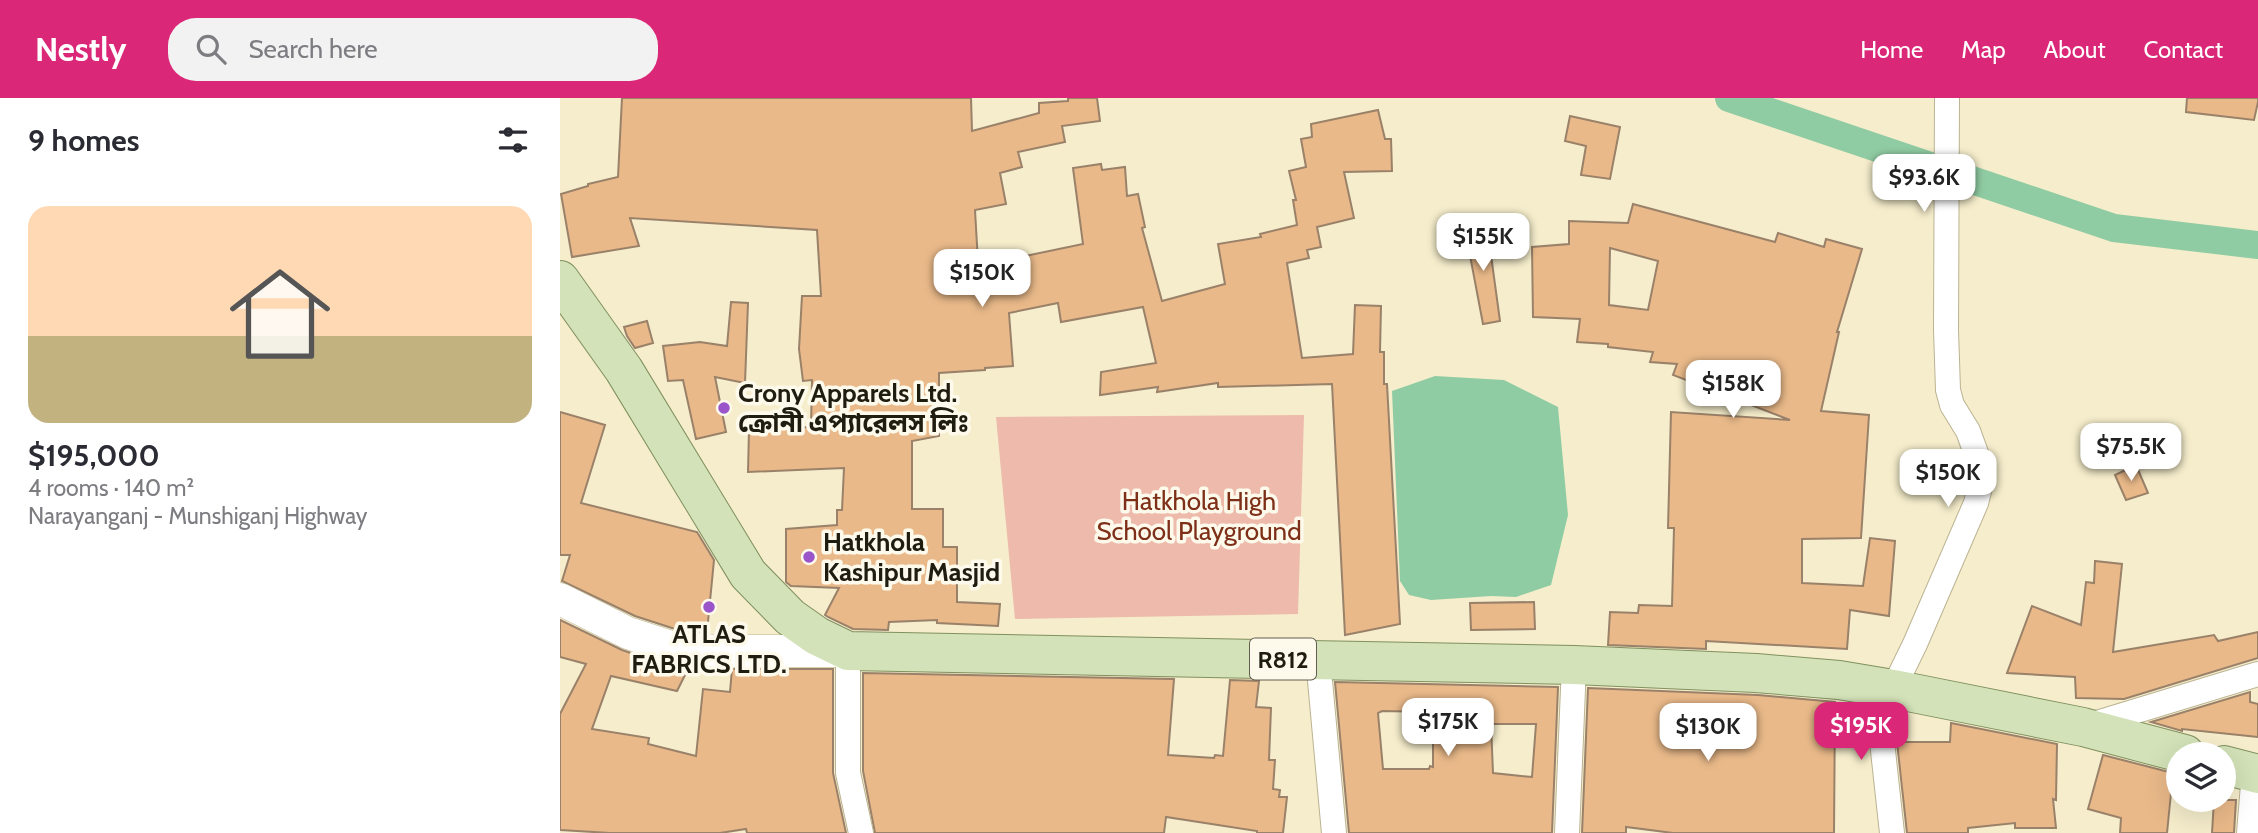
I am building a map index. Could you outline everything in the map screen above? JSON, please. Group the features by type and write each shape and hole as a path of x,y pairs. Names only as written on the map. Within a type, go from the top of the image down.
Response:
{"main road":[{"name":"R812","path":"560,280 624,370 748,573 790,617 817,636 849,651 1574,665 1756,673 1839,680 1884,688 2082,727 2166,749"}],"street":[{"path":"1892,833 1884,688 1915,644 1976,503 1982,479 1968,432 1952,405 1948,390 1947,98"},
{"path":"560,599 628,633 671,647 716,651 849,651 848,773 861,833"},
{"path":"1318,659 1334,833"},
{"path":"1567,833 1574,665"},
{"path":"2082,727 2258,674"},
{"path":"2245,770 2249,833"}],"green space":[{"name":"Hatkhola High School Playground","path":"1304,415 1298,614 1015,619 996,417"}],"shaded area":[{"path":"1435,376 1504,380 1558,407 1568,515 1551,585 1516,597 1431,600 1409,595 1400,581 1392,391"}],"building":[{"path":"622,98 971,98 972,131 1039,113 1039,103 1068,101 1068,98 1097,98 1100,121 1062,126 1065,142 1018,152 1022,167 1000,173 1006,204 975,210 978,262 1006,260 1083,244 1073,168 1101,164 1102,170 1125,167 1127,196 1138,194 1145,227 1142,228 1162,301 1225,284 1218,244 1261,237 1260,234 1297,225 1293,200 1296,200 1289,171 1306,167 1301,139 1312,137 1311,124 1378,110 1385,139 1391,139 1392,171 1344,172 1354,218 1317,227 1321,247 1307,250 1309,258 1287,263 1302,358 1353,354 1355,305 1381,306 1380,352 1384,352 1384,384 1387,384 1400,624 1345,635 1332,384 1218,387 1218,383 1157,392 1158,387 1100,395 1101,372 1156,363 1143,307 1061,322 1058,303 1009,313 1013,366 939,373 939,436 912,441 912,509 943,509 943,547 957,547 957,602 1000,604 998,626 937,623 937,620 889,622 888,630 853,629 825,615 839,588 791,586 786,582 786,529 837,525 837,510 842,510 844,468 748,472 749,430 811,427 812,380 803,381 799,349 802,296 821,296 817,230 630,218 639,246 572,257 561,194 618,177"},
{"path":"2187,98 2258,98 2258,102 2254,120 2186,112"},
{"path":"1570,116 1620,127 1610,179 1581,175 1586,146 1565,141"},
{"path":"1633,204 1775,242 1778,233 1824,247 1826,239 1862,249 1837,332 1821,411 1869,415 1861,538 1802,539 1802,583 1863,586 1870,538 1895,541 1889,616 1850,610 1847,649 1706,641 1706,649 1608,645 1610,612 1638,613 1639,605 1672,606 1674,528 1668,528 1671,412 1790,420 1673,375 1677,364 1650,362 1653,352 1577,342 1580,319 1533,317 1532,247 1569,244 1569,221 1628,223","holes":["1610,248 1658,261 1648,310 1609,305"]},
{"path":"1487,226 1500,321 1483,324 1465,229"},
{"path":"731,302 748,303 745,383 715,377 726,432 696,439 683,380 668,381 663,346 700,342 727,346"},
{"path":"647,321 653,343 635,348 624,327"},
{"path":"560,412 605,425 581,503 697,532 714,560 707,632 675,629 635,616 562,581 570,555 560,555"},
{"path":"2136,465 2148,493 2126,500 2115,475"},
{"path":"2095,561 2122,564 2113,652 2214,635 2218,641 2258,632 2258,658 2124,699 2076,698 2075,677 2007,673 2032,606 2081,625 2086,582 2094,583"},
{"path":"1534,602 1535,629 1471,630 1470,603"},
{"path":"560,620 622,650 666,665 689,667 677,691 611,676 592,729 649,738 648,744 696,756 703,689 730,692 732,669 833,669 833,773 846,833 747,833 746,829 720,833 560,830 560,714 586,664 560,657"},
{"path":"863,673 1174,679 1168,755 1214,758 1215,755 1223,756 1230,680 1259,681 1256,707 1271,708 1269,760 1275,760 1273,789 1280,790 1279,797 1287,797 1283,833 1257,833 1166,817 1164,833 875,833 863,771"},
{"path":"1335,682 1558,687 1552,833 1349,833","holes":["1433,712 1433,767 1383,769 1378,713","1491,724 1536,724 1532,777 1493,773"]},
{"path":"1588,688 1758,695 1835,702 1834,833 1673,833 1626,827 1626,833 1582,833"},
{"path":"2250,692 2250,702 2258,704 2258,737 2182,731 2151,722"},
{"path":"1951,723 2057,744 2056,800 2053,799 2056,828 2015,828 2015,823 1968,828 1968,833 1907,833 1897,742 1950,742"},
{"path":"2103,755 2166,771 2166,812 2169,812 2167,833 2120,833 2121,818 2088,809"},
{"path":"2213,812 2235,812 2234,833 2212,833"}],"waterway":[{"path":"1729,98 2114,228 2258,245"}],"place":[{"name":"Crony Apparels Ltd. ক্রোনী এপ্যারেলস লিঃ","path":"724,408"},
{"name":"Hatkhola Kashipur Masjid","path":"809,557"},
{"name":"ATLAS FABRICS LTD.","path":"709,607"}]}
